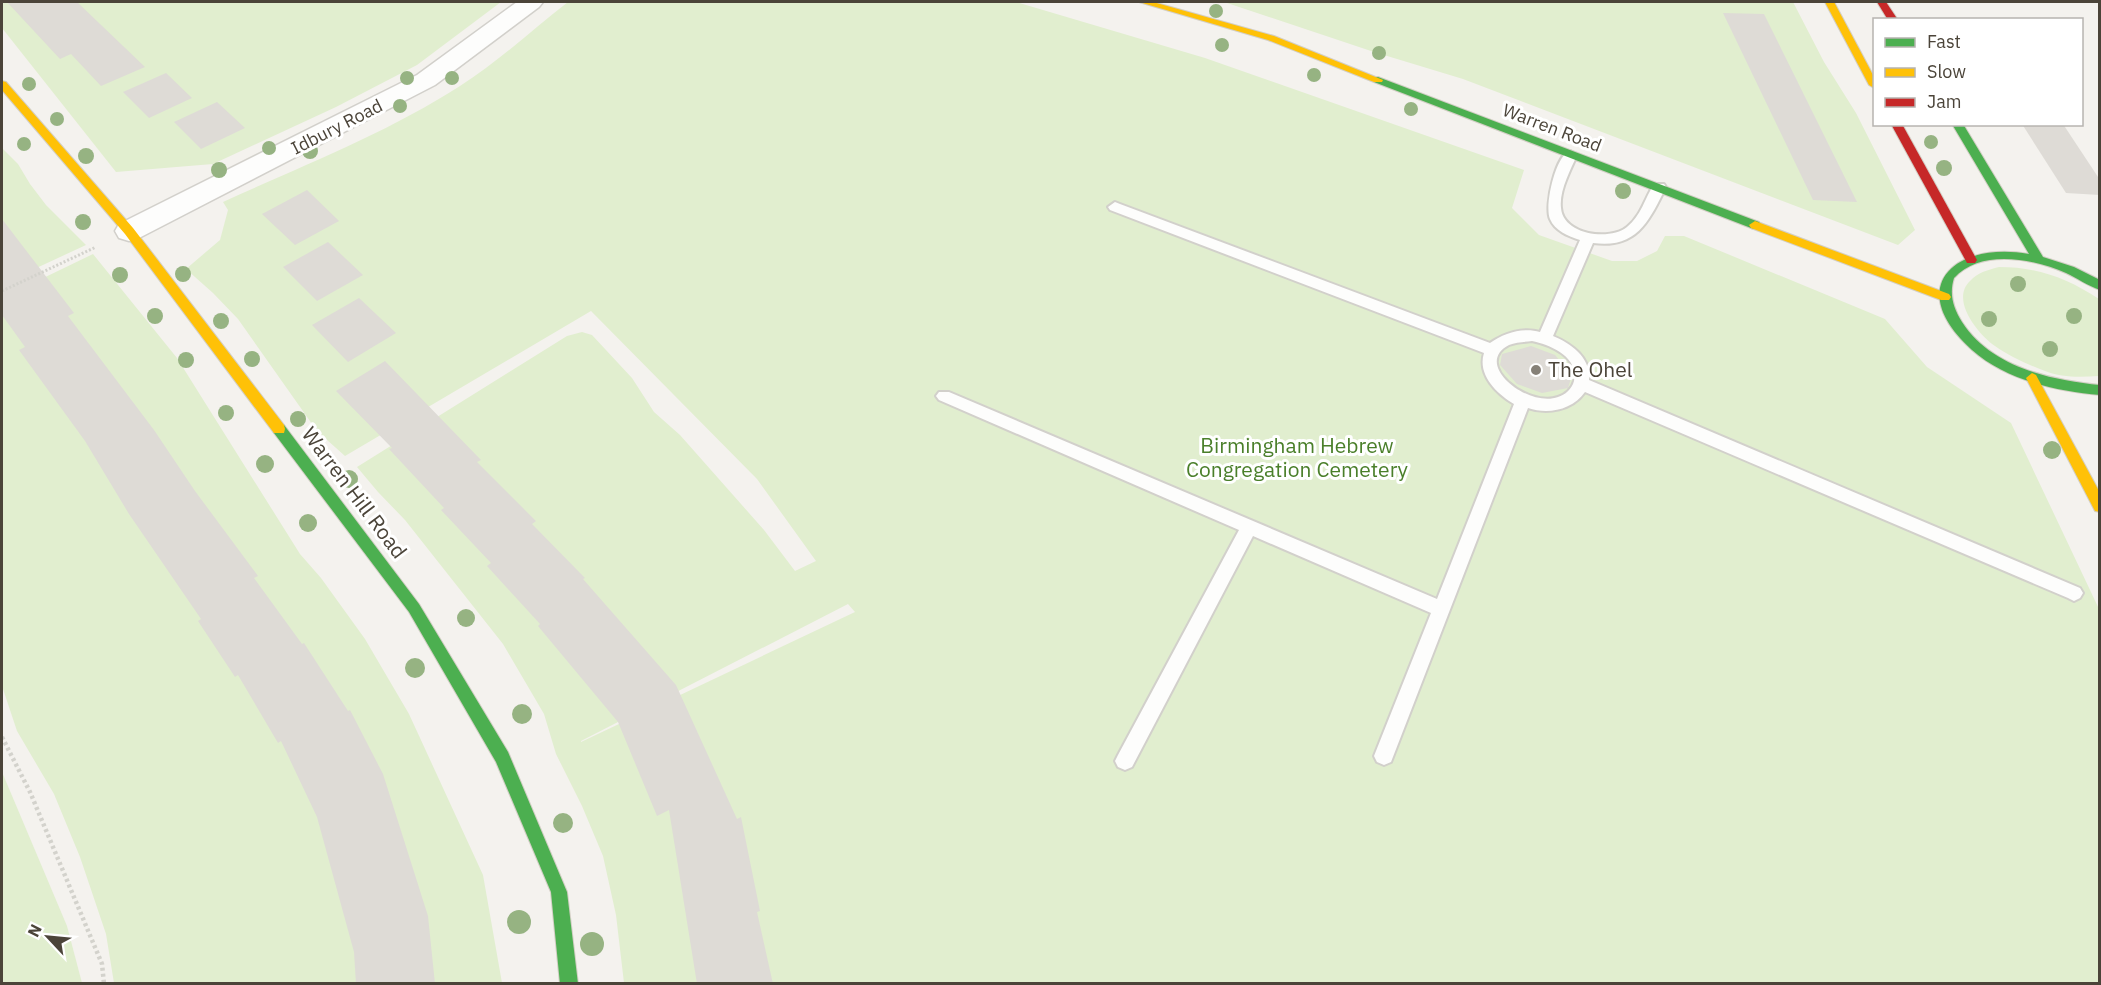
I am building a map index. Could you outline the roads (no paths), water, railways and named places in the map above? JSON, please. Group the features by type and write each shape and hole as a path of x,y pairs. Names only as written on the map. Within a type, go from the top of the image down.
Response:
{"street":[{"name":"Idbury Road","path":"129,231 426,80 531,2"},
{"name":"Warren Road","path":"1144,2 1271,38 1570,155 1945,297"},
{"path":"1829,2 1873,81"},
{"path":"1882,2 1892,18"},
{"name":"Warren Hill Road","path":"2,84 129,231 414,608 502,757 559,891 569,984"},
{"path":"1897,126 1971,260"},
{"path":"1958,126 2039,260"},
{"path":"2100,286 2067,269 2039,260 2013,256 1990,256 1971,260 1956,269 1947,281 1945,297 1950,314 1963,332 1981,350 2005,366 2060,387 2100,390"},
{"path":"2032,378 2100,507"}],"lane":[{"path":"1570,155 1557,191 1554,211 1561,226 1587,239 1625,235 1641,223 1659,187"},
{"path":"1115,207 1492,350"},
{"path":"1545,338 1587,239"},
{"path":"1532,335 1545,338 1564,348 1578,362 1582,373 1582,384 1577,394 1568,401 1554,405 1539,405 1523,401 1508,393 1493,378 1488,360 1498,343 1507,338 1532,335"},
{"path":"1582,384 2074,593"},
{"path":"944,396 1440,609"},
{"path":"1384,756 1523,401"},
{"path":"1125,761 1249,527"}],"place":[{"name":"The Ohel","path":"1536,370"}],"park label":[{"name":"Birmingham Hebrew Congregation Cemetery","path":"1297,458"}]}
